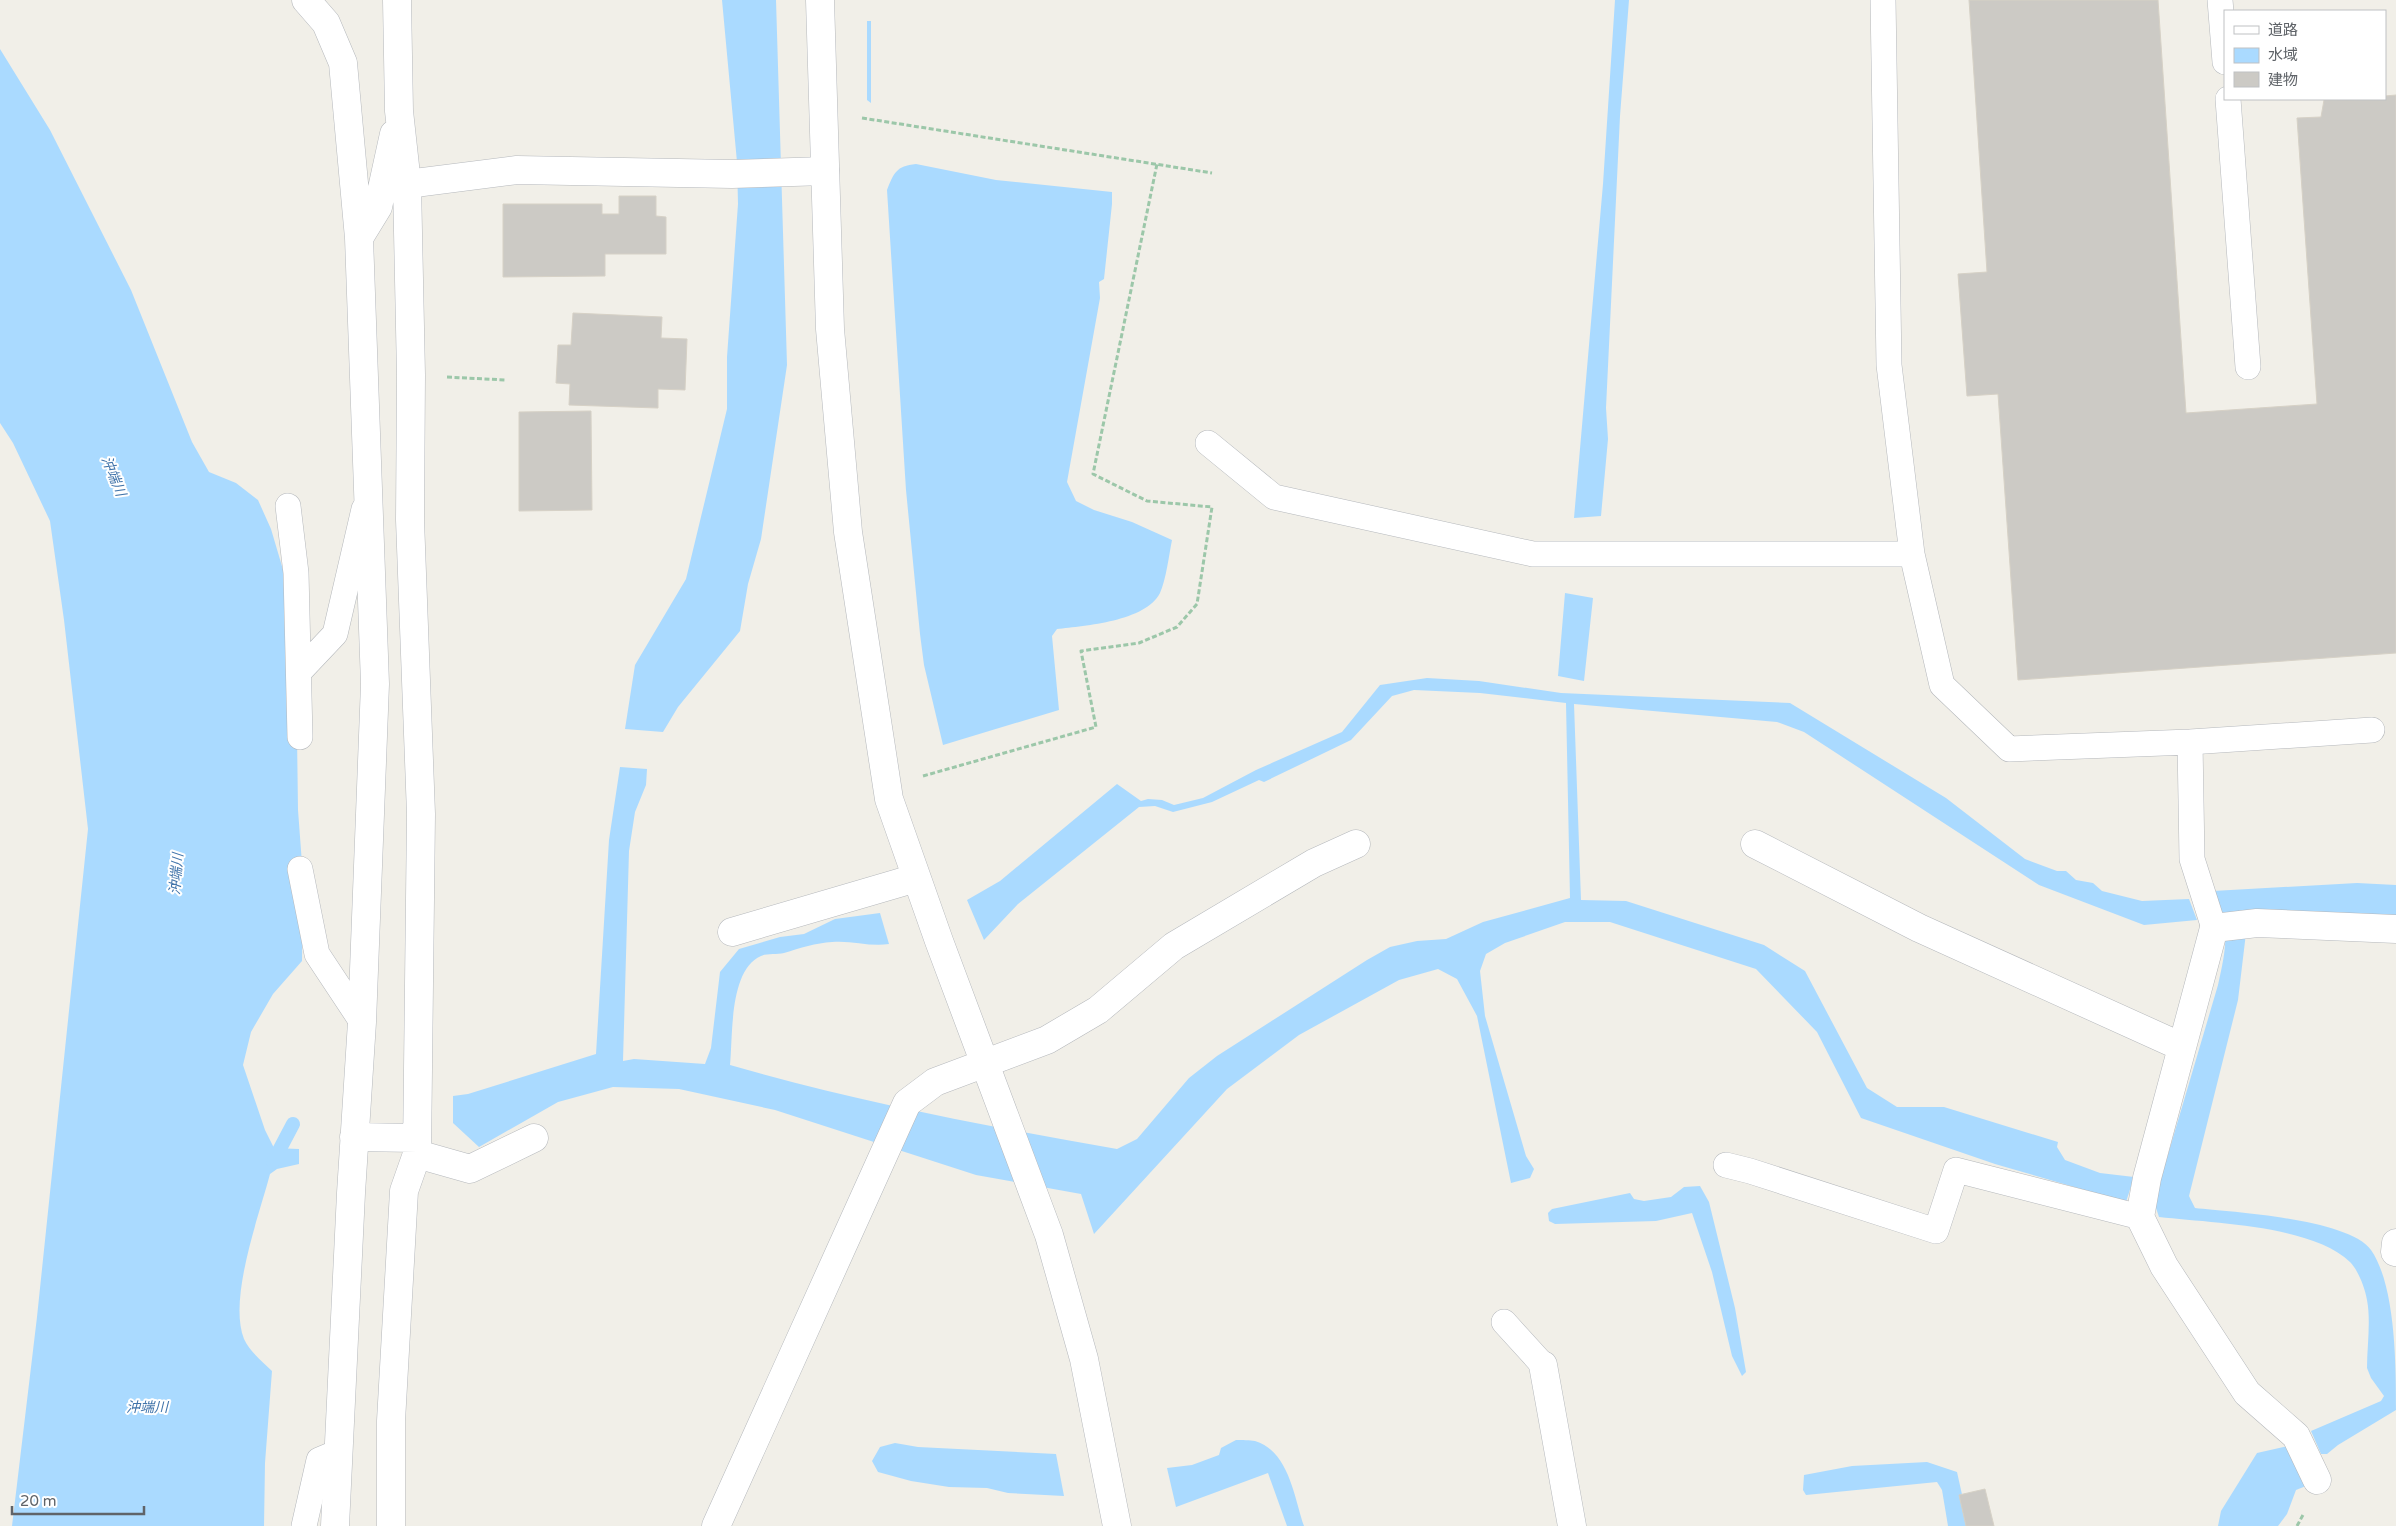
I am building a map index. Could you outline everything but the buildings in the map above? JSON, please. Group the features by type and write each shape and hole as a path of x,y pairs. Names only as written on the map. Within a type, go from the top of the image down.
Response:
{"street":[{"path":"306,0 326,24 343,63 359,238 375,684 362,1022 354,1137 335,1526"},
{"path":"391,1526 391,1420 404,1191 417,1146 421,814 410,520 411,375 407,184 399,111 397,0"},
{"path":"820,0 830,329 848,532 889,799 916,878 1052,1245 1084,1359 1117,1526"},
{"path":"359,238 378,206 399,111"},
{"path":"407,184 517,170 732,174 826,171"},
{"path":"716,1526 907,1102 935,1082 985,1065 1047,1040 1098,1010 1174,946 1314,863 1356,844"},
{"path":"1754,844 1920,928 2182,1047"},
{"path":"732,932 916,878"},
{"path":"2317,1480 2296,1436 2248,1393 2164,1266 2140,1217 2147,1178 2214,928 2257,923 2396,929"},
{"path":"354,1137 417,1146 470,1170 534,1138"},
{"path":"1543,1365 1572,1526"}],"lane":[{"path":"1883,0 1889,365 1912,554 1942,685 2009,749 2190,742 2372,730"},
{"path":"2220,0 2224,50"},
{"path":"2228,100 2248,367"},
{"path":"1208,443 1274,497 1533,554 1912,554"},
{"path":"300,671 335,634 368,492"},
{"path":"288,506 296,573 300,671 300,737"},
{"path":"2190,742 2192,859 2214,928"},
{"path":"300,869 317,954 362,1022"},
{"path":"1726,1165 1936,1231 1956,1170 2140,1217"},
{"path":"1504,1322 1543,1365"},
{"path":"304,1526 319,1460 338,1452"}],"path":[{"path":"824,116 856,117 1212,173"},
{"path":"887,782 920,777 1096,727 1081,651 1139,643 1162,634 1177,627 1197,604 1212,507 1147,501 1093,474 1157,164"},
{"path":"411,375 506,380"}],"water":[{"path":"722,0 776,0 787,365 761,539 748,584 740,631 678,707 663,732 625,729 635,665 686,579 727,409 727,357 738,204 737,162"},
{"path":"1615,0 1629,0 1620,116 1606,408 1608,439 1601,516 1574,518 1603,184"},
{"path":"867,21 871,21 871,103 867,100"},
{"name":"沖端川","path":"0,49 50,130 131,290 192,442 209,472 236,483 258,500 271,529 289,590 296,660 298,810 303,877 302,961 273,994 251,1032 243,1065 265,1130 274,1148 299,1149 299,1164 277,1169 270,1174 242,1280 240,1322 244,1339 253,1352 272,1371 265,1463 264,1526 12,1526 37,1317 88,829 64,620 50,521 13,443 0,423"},
{"path":"916,164 996,180 1112,192 1104,279 1099,282 1100,298 1067,482 1076,501 1094,510 1132,522 1172,540 1162,588 1153,602 1129,616 1098,624 1057,629 1052,636 1059,710 943,745 924,665 920,634 906,490 887,190 897,171"},
{"path":"1565,593 1593,598 1584,681 1558,676"},
{"path":"1427,678 1479,681 1561,693 1790,703 1946,798 2025,859 2057,871 2066,871 2076,880 2093,883 2102,891 2142,901 2189,899 2197,920 2144,925 2039,885 1804,732 1777,722 1574,704 1581,900 1626,901 1764,945 1805,971 1867,1088 1897,1107 1944,1107 2058,1142 2057,1147 2065,1160 2100,1173 2134,1177 2126,1202 1995,1164 1861,1118 1817,1032 1756,969 1610,922 1565,922 1505,943 1486,954 1480,971 1485,1016 1526,1156 1534,1169 1530,1178 1511,1183 1477,1016 1457,979 1438,969 1399,980 1299,1035 1227,1089 1094,1234 1081,1194 976,1175 775,1110 679,1089 613,1087 558,1102 479,1147 453,1123 453,1096 468,1094 596,1054 609,840 620,767 647,769 646,785 635,812 629,851 623,1061 634,1059 705,1064 711,1048 720,972 739,949 780,937 804,934 835,919 880,913 889,944 826,943 781,954 763,955 751,963 743,975 738,989 733,1021 730,1065 874,1102 1117,1149 1137,1139 1189,1078 1217,1056 1390,947 1417,941 1446,939 1483,922 1570,898 1566,703 1480,693 1414,690 1392,696 1351,740 1264,782 1259,780 1212,802 1173,812 1155,806 1139,807 1018,904 984,940 967,900 1000,881 1117,784 1141,801 1148,799 1162,800 1174,805 1203,798 1256,770 1342,732 1380,685"},
{"path":"2357,883 2396,885 2396,917 2246,933 2238,1000 2189,1196 2195,1208 2289,1219 2340,1231 2359,1239 2371,1250 2379,1265 2390,1305 2393,1327 2396,1410 2338,1445 2327,1454 2321,1454 2311,1431 2381,1401 2384,1396 2371,1378 2367,1368 2368,1308 2365,1290 2356,1270 2350,1262 2333,1250 2311,1240 2260,1228 2159,1217 2154,1202 2218,985 2223,959 2225,948 2224,927 2213,891"},
{"path":"1700,1186 1709,1202 1735,1308 1746,1372 1742,1376 1732,1356 1712,1272 1692,1213 1656,1221 1555,1224 1549,1221 1548,1213 1552,1209 1630,1193 1634,1199 1644,1201 1671,1197 1684,1187"},
{"path":"1236,1440 1255,1441 1266,1446 1276,1454 1289,1476 1304,1526 1287,1526 1268,1473 1176,1507 1167,1468 1192,1465 1219,1455 1221,1448"},
{"path":"895,1443 918,1447 1056,1454 1064,1496 1008,1493 987,1488 949,1487 911,1481 878,1472 872,1461 880,1447"},
{"path":"2288,1446 2306,1486 2296,1490 2287,1514 2278,1526 2218,1526 2221,1511 2257,1453"},
{"path":"1927,1462 1957,1472 1969,1526 1948,1526 1942,1490 1937,1482 1806,1495 1803,1490 1804,1475 1852,1466"}],"waterway":[{"path":"273,1162 293,1124"}]}
